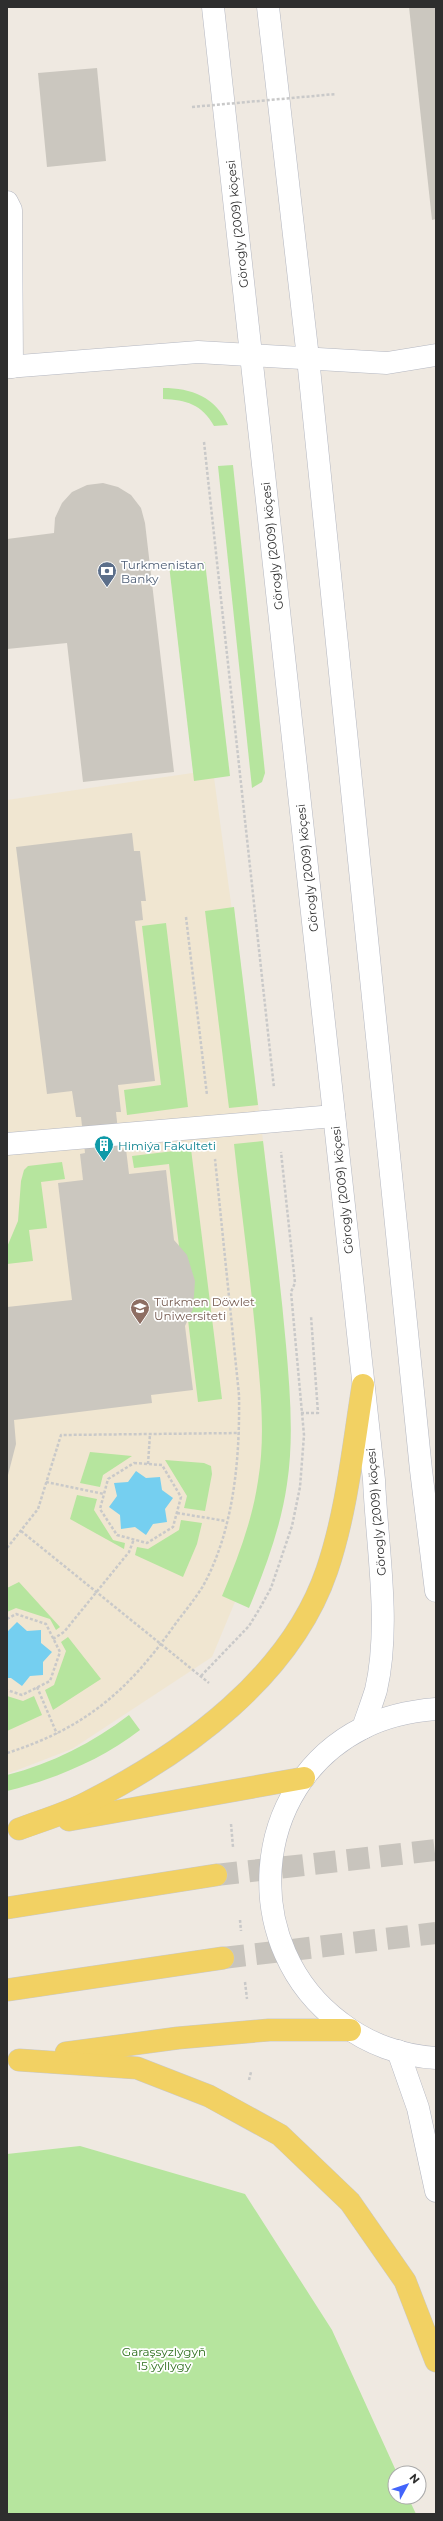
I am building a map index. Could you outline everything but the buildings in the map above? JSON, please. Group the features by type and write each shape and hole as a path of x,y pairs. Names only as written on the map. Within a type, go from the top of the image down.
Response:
{"main road":[{"path":"13,1830 89,1802 167,1756 230,1708 279,1656 314,1603 328,1570 343,1507 363,1386"},
{"path":"13,1830 304,1778"},
{"path":"7,1908 216,1875"},
{"path":"7,1990 223,1958"},
{"path":"13,2060 178,2038 269,2030 350,2030"},
{"path":"13,2060 137,2068 209,2096 280,2135 350,2202 401,2275 436,2361"}],"street":[{"name":"Görogly (2009) köçesi","path":"213,7 334,1116 383,1588 376,1690 363,1728"},
{"path":"268,7 308,358 420,1462 436,1591"},
{"path":"7,202 11,210 10,367 198,352 387,363 436,354"},
{"path":"7,1144 334,1116"},
{"path":"436,1709 412,1711 387,1718 363,1728 341,1742 321,1758 304,1778 290,1800 279,1824 272,1849 270,1901 283,1952 295,1975 311,1996 329,2015 350,2030 373,2043 398,2051 436,2058"},
{"path":"398,2051 418,2108 436,2191"}],"path":[{"path":"192,106 336,94"},
{"path":"201,1676 249,1626 271,1588 292,1526 300,1487 304,1442 291,1292 295,1283 204,442"},
{"path":"7,1753 56,1734 86,1718 115,1697 162,1644 203,1586 226,1521 236,1476 240,1433 240,1395 211,1126 186,917"},
{"path":"302,1413 318,1413 311,1316"},
{"path":"7,1548 38,1509 61,1435 240,1433"},
{"path":"148,1464 150,1434"},
{"path":"134,1463 162,1466 181,1497 173,1527 147,1543 117,1535 100,1509 104,1494 108,1478 134,1463"},
{"path":"46,1482 104,1494"},
{"path":"177,1513 226,1521"},
{"path":"21,1531 213,1686"},
{"path":"53,1639 64,1632 97,1592 129,1552 134,1539"},
{"path":"7,1619 16,1614 46,1624 60,1652 50,1681 22,1695 7,1690"},
{"path":"37,1688 56,1734"}],"shaded area":[{"name":"Türkmen Döwlet Uniwersiteti","path":"213,770 265,1155 279,1496 212,1657 72,1749 7,1774 7,800"}],"green space":[{"path":"163,388 173,388 193,392 202,396 217,407 228,425 214,426 199,408 186,402 163,399"},
{"path":"233,465 265,773 262,782 252,788 218,466"},
{"path":"205,562 230,776 194,781 169,565"},
{"path":"234,907 258,1105 229,1108 205,911"},
{"path":"166,923 188,1107 127,1115 124,1090 161,1085 142,926"},
{"path":"263,1141 286,1345 291,1432 287,1484 281,1516 277,1532 249,1608 222,1596 239,1553 252,1510 258,1481 262,1445 262,1410 256,1339 234,1144"},
{"path":"191,1149 222,1399 198,1402 169,1164 134,1168 132,1156"},
{"path":"62,1162 65,1179 41,1182 47,1228 29,1230 33,1261 7,1264 7,1247 18,1221 21,1181 24,1170 28,1166"},
{"path":"90,1452 132,1456 103,1475 100,1487 80,1483"},
{"path":"165,1460 204,1463 211,1466 212,1474 205,1511 184,1508 187,1496"},
{"path":"77,1495 97,1499 94,1510 113,1540 125,1543 124,1549 70,1519"},
{"path":"181,1520 202,1523 197,1544 183,1577 135,1555 137,1547 148,1549 179,1530"},
{"path":"19,1582 60,1627 56,1630 50,1619 16,1608 7,1612 7,1588"},
{"path":"68,1637 101,1679 53,1710 45,1690 54,1685 66,1651 61,1642"},
{"path":"7,1696 23,1701 34,1696 42,1715 7,1731"},
{"path":"129,1715 140,1730 125,1741 77,1767 43,1781 7,1791 7,1775 56,1758 71,1751 101,1734"},
{"name":"Garaşsyzlygyň 15 ýyllygy","path":"80,2146 245,2194 332,2330 393,2465 387,2465 387,2505 412,2505 416,2514 7,2514 7,2154"}],"water":[{"path":"136,1471 146,1478 160,1477 162,1490 173,1498 165,1509 167,1522 153,1524 146,1535 135,1527 121,1529 120,1515 109,1507 117,1496 114,1483 128,1482"},
{"path":"17,1622 27,1631 41,1630 41,1643 52,1652 43,1662 43,1675 30,1676 22,1686 11,1678 7,1678 7,1632"}],"tunnel":[{"path":"216,1875 436,1850"},
{"path":"223,1958 436,1933"}],"place":[{"name":"Turkmenistan Banky","path":"107,588"},
{"name":"Himiýa Fakulteti","path":"104,1162"},
{"name":"Türkmen Döwlet Uniwersiteti","path":"140,1325"}]}
